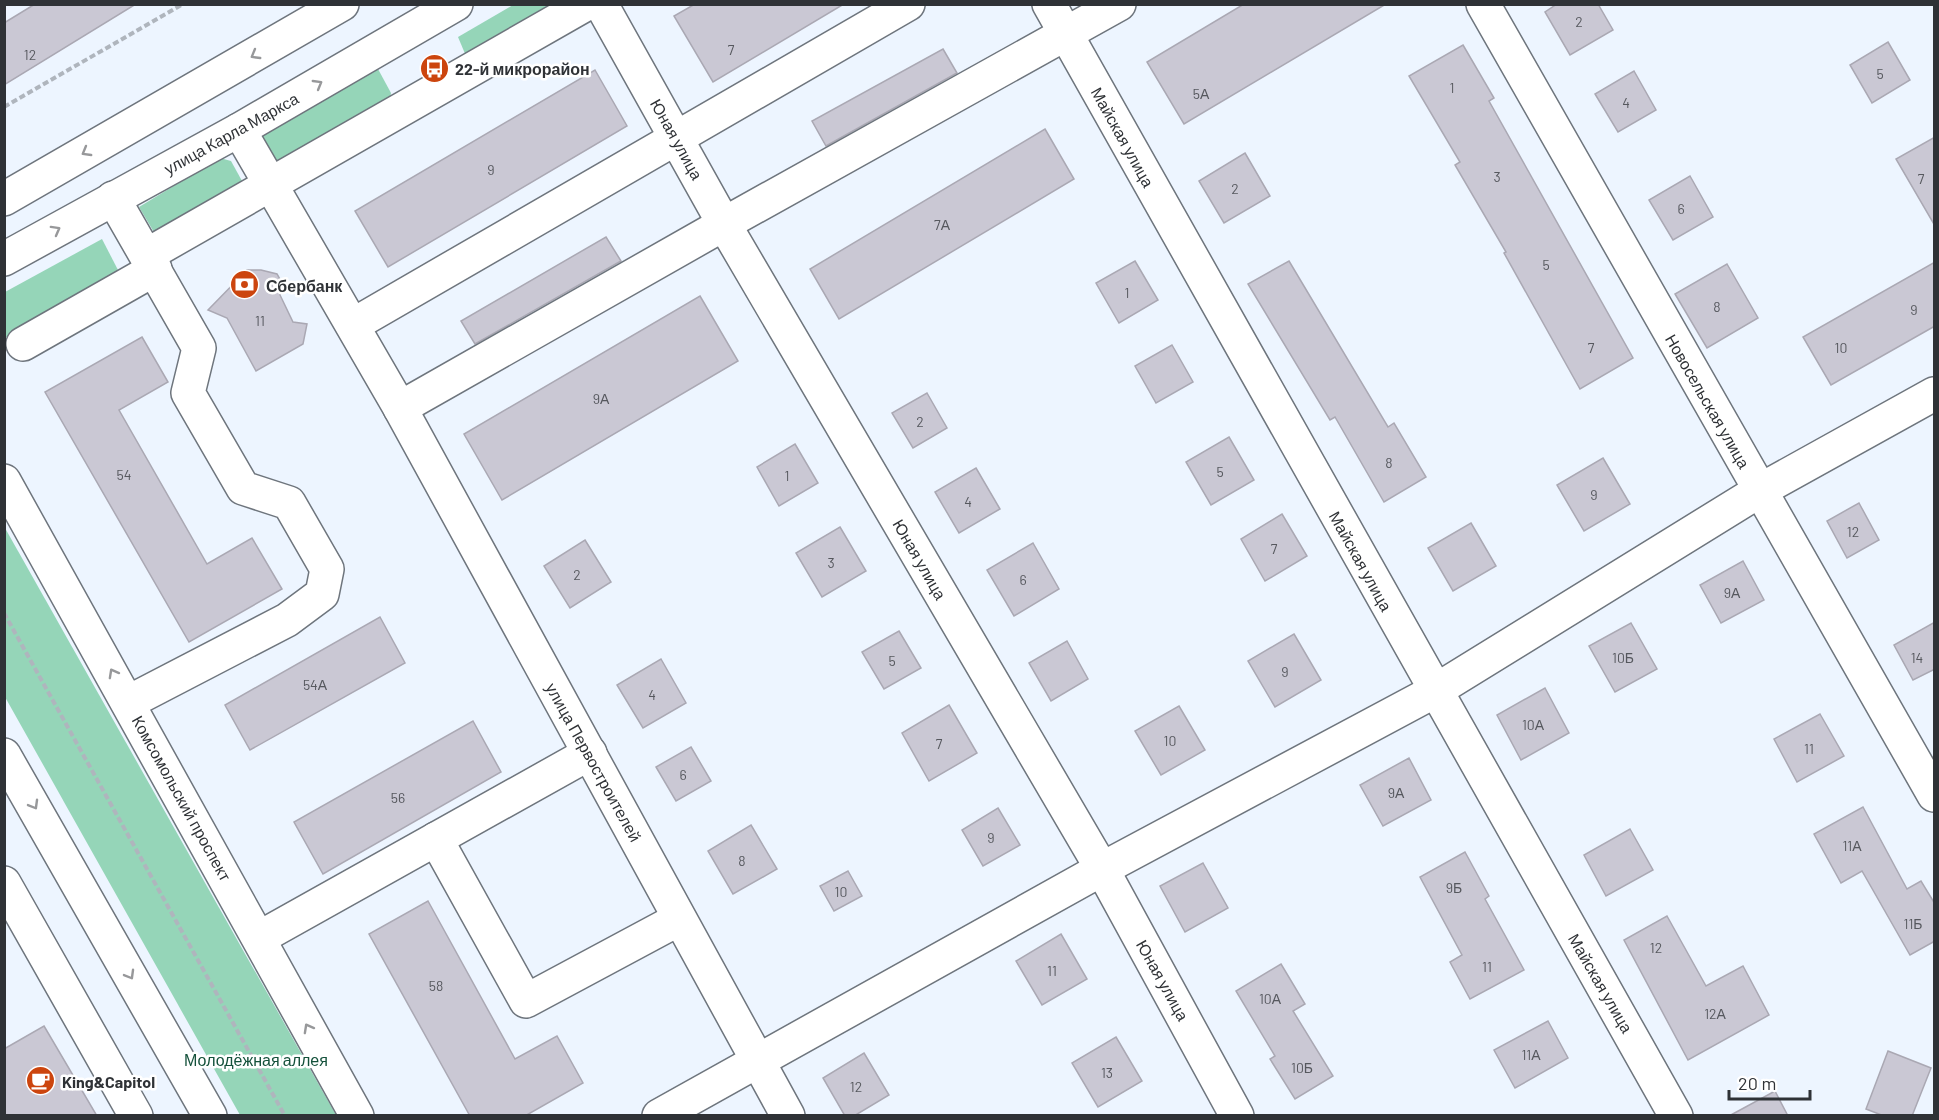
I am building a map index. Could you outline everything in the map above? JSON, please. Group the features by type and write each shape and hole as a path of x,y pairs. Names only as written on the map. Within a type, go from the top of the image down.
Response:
{"street":[{"path":"4,200 342,4"},
{"name":"улица Карла Маркса","path":"4,259 239,130 456,4"},
{"path":"23,344 272,184 586,4"},
{"name":"Юная улица","path":"601,4 723,224 1102,869 1237,1116"},
{"path":"353,325 908,4"},
{"name":"Майская улица","path":"1049,4 1676,1116"},
{"path":"400,408 723,224 1119,4"},
{"name":"Новосельская улица","path":"1483,4 1759,491 1935,795"},
{"name":"улица Первостроителей","path":"239,130 400,408 788,1116"},
{"path":"113,198 200,348 188,393 243,488 289,503 327,568 322,594 287,620 129,702"},
{"path":"659,1116 1102,869 1435,691 1759,491 1935,394"},
{"name":"Комсомольский проспект","path":"4,481 129,702 357,1116"},
{"path":"259,938 590,753"},
{"path":"4,755 210,1116"},
{"path":"436,840 526,1001 679,919"},
{"path":"4,883 136,1116"}],"path":[{"path":"4,107 183,4"},
{"path":"4,613 285,1116"}],"green space":[{"path":"513,5 558,5 466,56 458,37"},
{"path":"378,69 391,93 390,99 280,173 260,136"},
{"path":"220,158 231,161 247,190 161,244 139,207"},
{"path":"102,239 118,270 99,291 10,337 5,337 5,292"},
{"name":"Молодёжная аллея","path":"4,528 336,1115 240,1115 5,697"}],"building":[{"path":"35,4 136,4 4,85 4,23"},
{"path":"695,4 844,4 713,82 674,16"},
{"path":"1244,4 1386,4 1184,124 1147,62"},
{"path":"1557,4 1598,4 1613,30 1570,55 1545,12"},
{"path":"1888,42 1910,80 1872,103 1850,65"},
{"path":"1463,45 1494,98 1489,101 1633,358 1580,389 1504,253 1506,252 1455,165 1460,162 1409,76"},
{"path":"943,49 957,73 826,146 812,121"},
{"path":"595,70 627,126 388,267 355,211"},
{"path":"1634,71 1656,110 1618,132 1595,94"},
{"path":"1045,129 1074,179 839,319 810,269"},
{"path":"1935,137 1935,226 1896,159"},
{"path":"1245,153 1270,196 1224,223 1199,181"},
{"path":"1690,176 1713,217 1673,240 1649,200"},
{"path":"606,237 621,261 475,344 461,321"},
{"path":"1135,261 1158,300 1119,323 1096,283"},
{"path":"1289,261 1388,427 1394,423 1426,477 1384,502 1335,417 1330,420 1248,284"},
{"path":"1935,262 1935,326 1831,385 1803,337"},
{"path":"1727,264 1758,318 1707,348 1675,294"},
{"path":"247,270 261,270 277,274 282,283 280,295 293,322 307,324 303,344 256,371 227,318 208,310"},
{"path":"700,296 738,361 502,500 464,434"},
{"path":"142,337 168,382 119,410 207,564 252,538 282,589 189,642 45,392"},
{"path":"1172,345 1193,382 1156,403 1135,366"},
{"path":"927,393 947,428 913,448 892,413"},
{"path":"1229,437 1254,480 1211,505 1186,462"},
{"path":"795,444 818,483 779,506 757,467"},
{"path":"1603,458 1630,504 1584,531 1557,485"},
{"path":"976,468 1000,509 959,533 935,492"},
{"path":"1859,503 1879,540 1847,558 1827,521"},
{"path":"1282,514 1307,556 1265,581 1241,539"},
{"path":"1471,523 1496,566 1453,591 1428,548"},
{"path":"840,527 866,571 822,597 796,553"},
{"path":"585,540 611,582 570,608 544,566"},
{"path":"1033,543 1059,589 1014,616 987,570"},
{"path":"1743,561 1764,600 1721,623 1700,585"},
{"path":"380,617 405,663 250,750 225,705"},
{"path":"1935,622 1935,669 1913,680 1894,645"},
{"path":"1631,623 1657,669 1615,692 1589,646"},
{"path":"899,631 921,668 884,689 862,652"},
{"path":"1294,634 1321,680 1275,707 1248,661"},
{"path":"1067,641 1088,679 1051,701 1029,663"},
{"path":"661,659 686,703 643,728 617,685"},
{"path":"1545,688 1569,733 1521,760 1497,715"},
{"path":"949,705 977,753 929,781 902,733"},
{"path":"1179,706 1205,750 1161,775 1135,731"},
{"path":"1820,714 1844,756 1797,782 1774,739"},
{"path":"473,721 501,772 323,874 294,822"},
{"path":"691,747 711,781 676,801 656,767"},
{"path":"1409,758 1431,800 1383,826 1360,785"},
{"path":"1863,807 1907,889 1921,881 1935,904 1935,941 1910,955 1862,871 1841,883 1814,834"},
{"path":"998,808 1020,845 983,866 962,830"},
{"path":"751,825 777,869 733,894 708,851"},
{"path":"1630,829 1653,870 1606,896 1584,855"},
{"path":"1465,852 1489,896 1485,899 1524,970 1470,999 1450,962 1462,955 1420,877"},
{"path":"1203,863 1228,908 1185,932 1160,886"},
{"path":"848,871 862,896 834,911 820,886"},
{"path":"428,901 515,1059 557,1036 583,1083 525,1116 470,1116 369,934"},
{"path":"1667,916 1706,986 1743,966 1769,1015 1688,1060 1624,940"},
{"path":"1061,934 1087,979 1042,1005 1016,961"},
{"path":"1281,964 1305,1004 1293,1011 1333,1076 1295,1099 1270,1059 1275,1056 1236,991"},
{"path":"1548,1021 1568,1058 1515,1088 1494,1050"},
{"name":"King&Capitol","path":"44,1026 97,1116 4,1116 4,1049"},
{"path":"1116,1037 1142,1081 1098,1107 1072,1063"},
{"path":"1888,1051 1931,1068 1912,1116 1884,1116 1866,1109"},
{"path":"864,1053 889,1095 854,1116 845,1116 823,1078"},
{"path":"1775,1091 1788,1116 1729,1116"}],"place":[{"name":"22-й микрорайон","path":"434,68"},
{"name":"Сбербанк","path":"245,285"},
{"name":"King&Capitol","path":"41,1081"}]}
